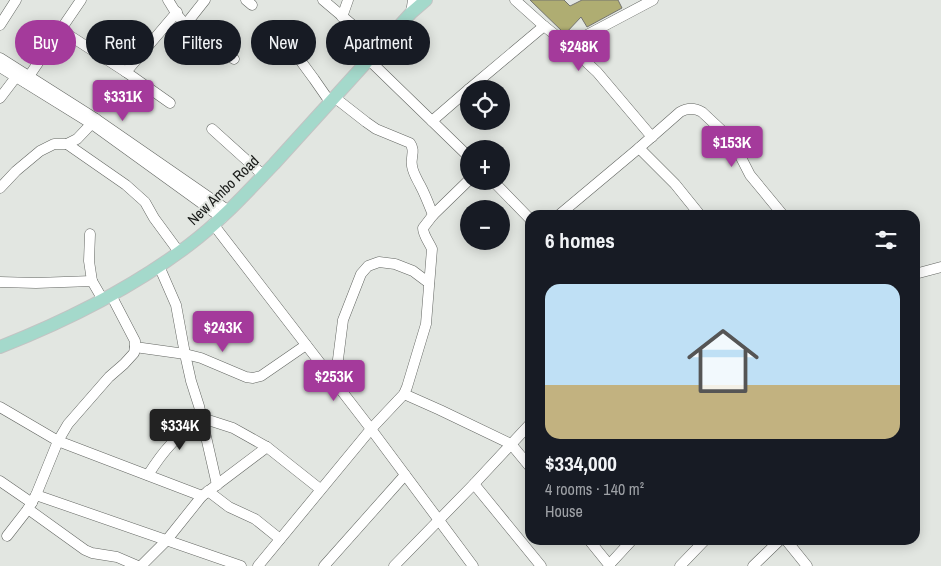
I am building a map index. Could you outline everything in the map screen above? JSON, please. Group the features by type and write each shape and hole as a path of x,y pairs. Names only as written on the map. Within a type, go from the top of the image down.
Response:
{"main road":[{"name":"New Ambo Road","path":"399,20 410,4 426,0"},
{"name":"New Ambo Road","path":"0,347 60,321 107,297 159,266 191,244 221,218 263,175 363,65"}],"street":[{"path":"0,24 16,0"},
{"path":"68,20 81,0"},
{"path":"168,0 183,20"},
{"path":"189,20 205,0"},
{"path":"323,0 346,20"},
{"path":"342,16 348,0"},
{"path":"515,0 568,44 597,72 652,137"},
{"path":"568,44 653,0"},
{"path":"126,72 177,12"},
{"path":"480,80 544,26"},
{"path":"76,40 170,103"},
{"path":"0,58 23,79"},
{"path":"0,98 23,79 34,65"},
{"path":"304,65 332,100 376,129 410,143 414,152 411,159 412,169 421,185 433,215"},
{"path":"374,65 460,148"},
{"path":"0,68 23,79 94,122 221,218 306,345 474,566"},
{"path":"432,121 460,97"},
{"path":"565,210 685,109 698,110 732,140 750,175 779,210"},
{"path":"0,188 16,170 40,151 54,144 67,144 77,140 94,122"},
{"path":"212,129 263,175"},
{"path":"67,144 126,185 145,202 154,218 179,252"},
{"path":"640,148 675,184 696,210"},
{"path":"258,566 320,489 371,429 404,394 426,324 432,249 422,230 424,224 460,190"},
{"path":"502,190 525,214"},
{"path":"7,536 32,502 58,441 68,424 109,377 134,353 135,341 107,297 92,281 89,261 90,234"},
{"path":"335,383 343,320 361,274 368,266 378,262 395,264 413,271 429,283"},
{"path":"159,266 176,305 185,354 202,418 209,490"},
{"path":"920,273 941,267"},
{"path":"0,282 92,281"},
{"path":"135,347 201,358 246,377 253,378 261,376 306,345"},
{"path":"404,394 511,444 525,461"},
{"path":"0,407 58,441 148,475 209,490 229,507 255,519 280,539"},
{"path":"202,418 233,428 267,447 320,489"},
{"path":"148,475 168,446 180,434 202,418"},
{"path":"399,564 438,520 525,429"},
{"path":"0,481 32,502 85,550 118,557 140,566 166,541 209,490 267,447"},
{"path":"324,566 405,475"},
{"path":"474,484 541,566"},
{"path":"32,502 166,541 240,566"},
{"path":"593,545 609,565 627,545"},
{"path":"680,566 700,545"},
{"path":"753,566 775,545"},
{"path":"790,545 807,566"}],"building":[{"path":"530,0 564,0 570,6 582,0 618,0 622,8 587,27 581,17 565,34"}]}
